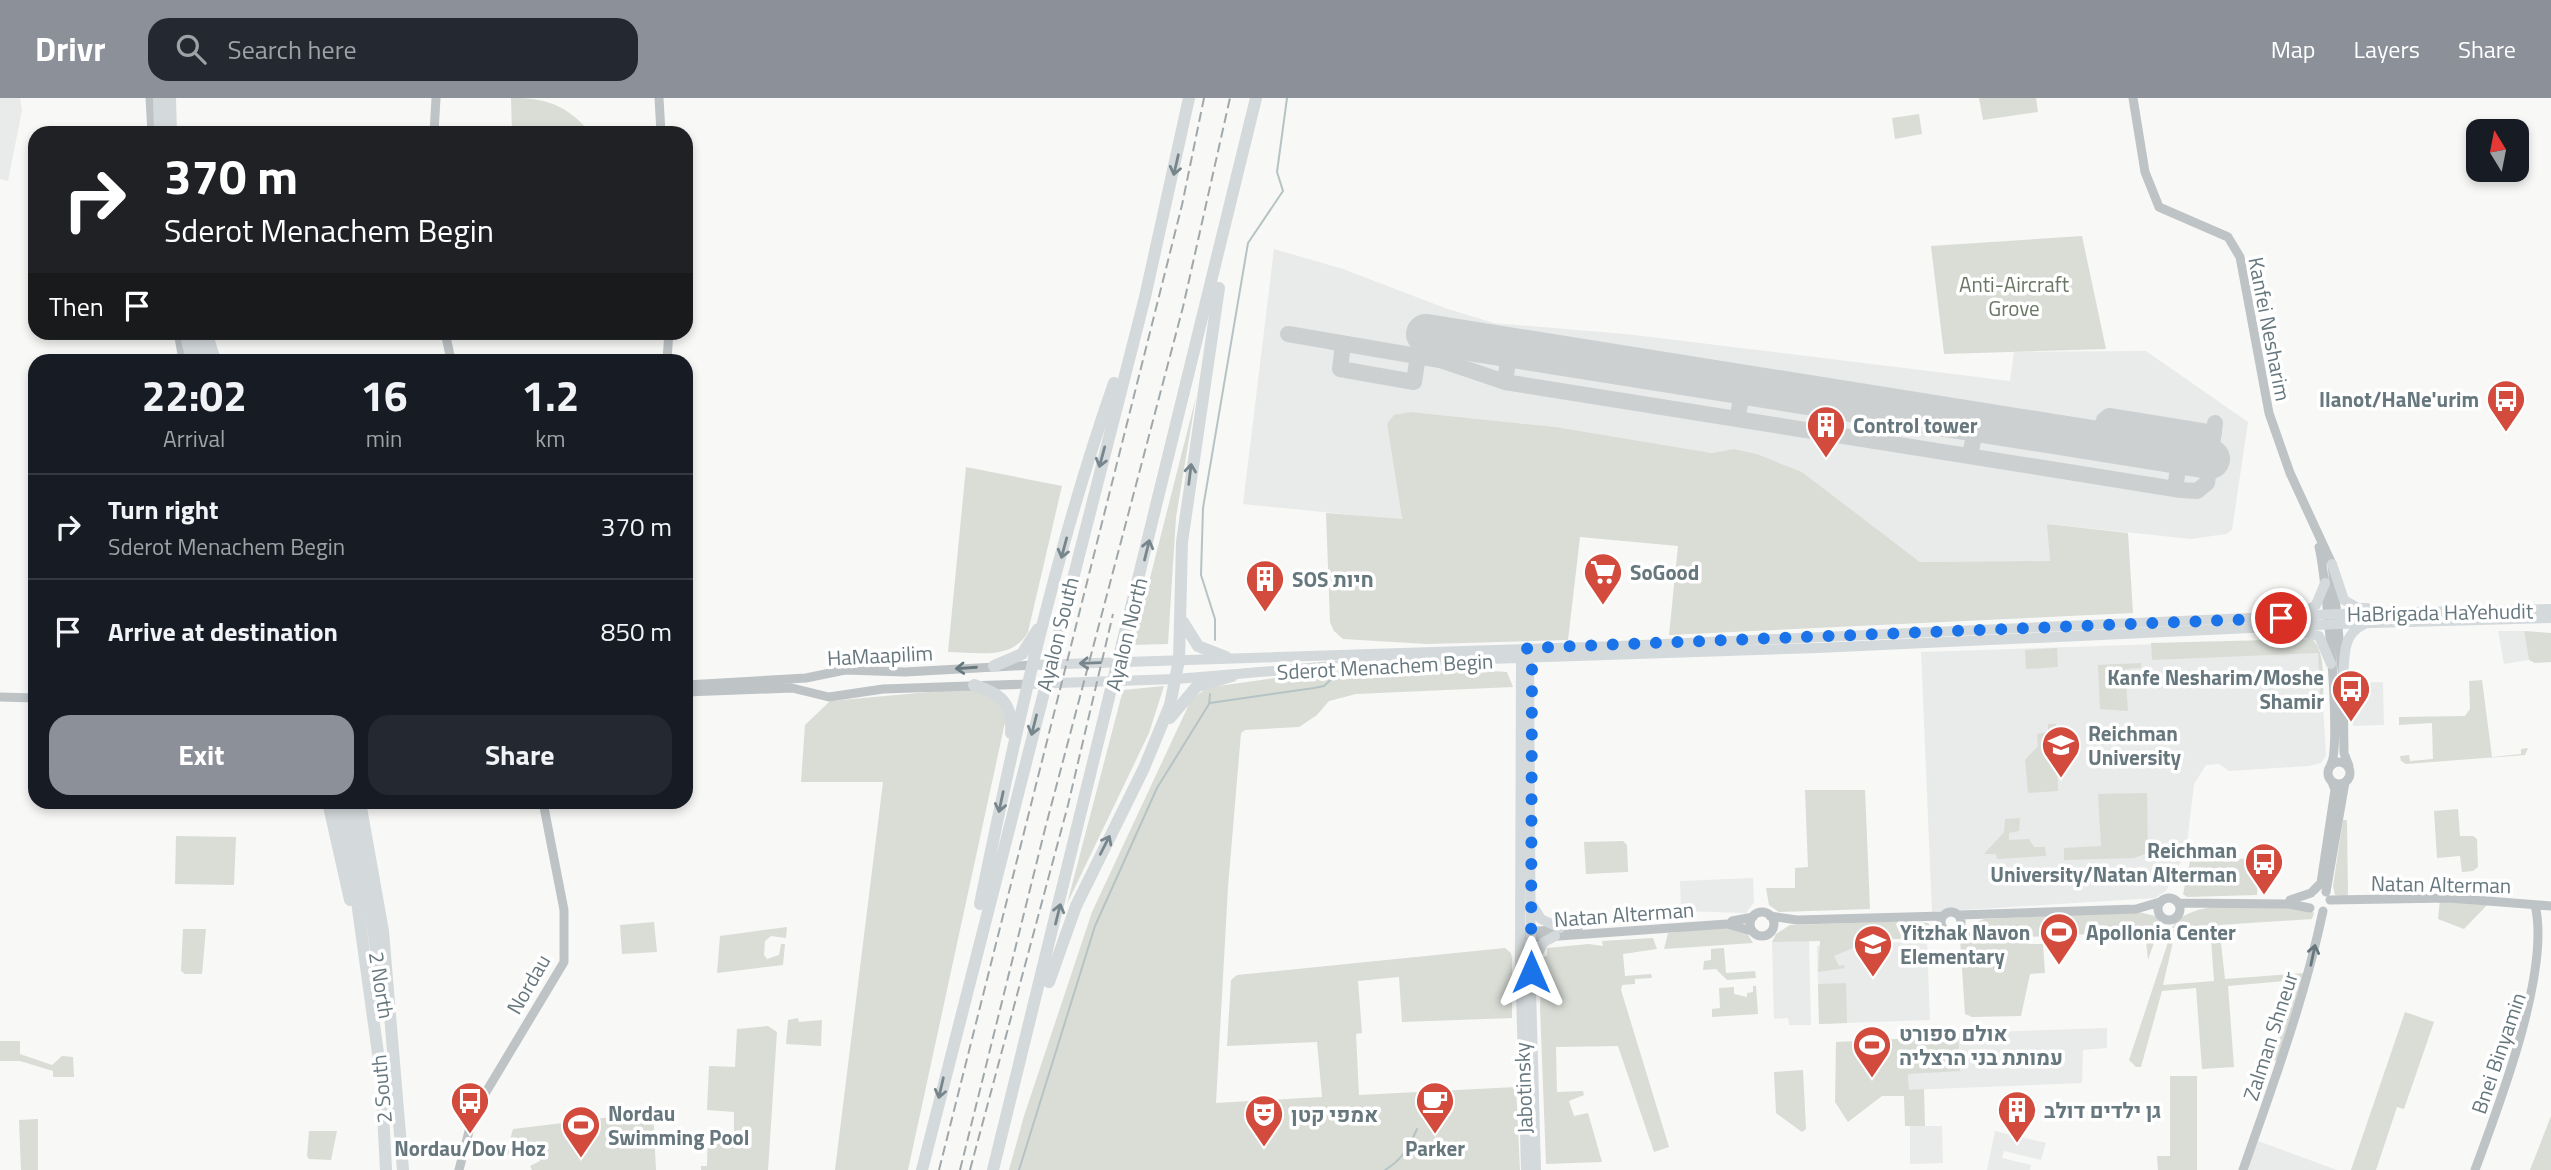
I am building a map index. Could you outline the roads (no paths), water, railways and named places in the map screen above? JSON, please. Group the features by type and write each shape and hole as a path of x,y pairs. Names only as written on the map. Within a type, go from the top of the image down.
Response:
{"highway":[{"path":"159,98 160,126"},
{"path":"170,98 172,126"},
{"name":"Ayalon South","path":"922,1170 946,1064 1145,297 1189,98"},
{"name":"Ayalon North","path":"994,1167 1233,202 1256,98"},
{"path":"994,1167 1064,934 1163,726 1176,679 1179,660 1183,529 1197,421 1233,202"},
{"path":"946,1064 1009,760 1037,665 1045,616 1090,452 1145,297"},
{"path":"1181,615 1193,642 1204,650 1226,657"},
{"path":"994,666 1023,654 1045,616"},
{"path":"1163,726 1197,686 1232,676"},
{"path":"974,685 998,694 1010,706 1009,760"},
{"path":"329,809 352,910 381,1075"},
{"name":"2 South","path":"341,809 349,844 381,1075 386,1170"},
{"name":"2 North","path":"352,809 360,840 396,1074 403,1170"},
{"path":"361,809 383,931 396,1074"}],"main road":[{"path":"2332,564 2340,592 2352,606 2422,612"},
{"path":"2281,618 2302,614 2316,605 2325,583"},
{"name":"HaBrigada HaYehudit","path":"2333,619 2422,612 2551,609"},
{"name":"Sderot Menachem Begin","path":"1037,665 2281,618 2333,619"},
{"path":"2526,618 2551,625"},
{"name":"HaBrigada HaYehudit","path":"2333,619 2369,623 2551,618"},
{"name":"Sderot Menachem Begin","path":"1032,684 1232,676 1345,664 1553,659 2270,628 2333,619"},
{"path":"2343,681 2348,639 2353,631 2369,623"},
{"path":"2270,628 2317,635 2324,643 2331,664"},
{"name":"Jabotinsky","path":"1526,1170 1527,648"},
{"path":"1497,660 1508,663 1516,670 1526,687 1538,669 1553,659"},
{"name":"Jabotinsky","path":"1526,687 1530,897 1527,934 1531,972 1536,1170"},
{"path":"1530,897 1541,919 1558,932 1538,949 1531,972"}],"street":[{"path":"150,98 152,126"},
{"path":"434,126 436,98"},
{"path":"659,98 661,126"},
{"name":"Kanfei Nesharim","path":"2133,98 2145,172 2159,207 2228,237 2236,247 2269,413 2290,473 2332,564 2331,664 2336,741 2332,764"},
{"name":"Kanfei Nesharim","path":"2314,526 2343,681 2344,753 2349,766"},
{"name":"HaMaapilim","path":"693,685 806,678 845,670 905,672 1037,665"},
{"name":"HaMaapilim","path":"693,692 792,688 829,697 883,689 1032,684"},
{"path":"0,697 28,698"},
{"path":"2136,909 2169,920 2180,909 2210,905 2274,903 2302,905 2323,911 2328,896 2345,782 2351,774 2349,766 2339,761 2332,764 2328,774 2335,790 2321,883 2302,898 2274,903"},
{"path":"2332,782 2345,782"},
{"name":"Nordau","path":"459,1170 474,1112 564,962 564,910 544,809"},
{"path":"2311,908 2308,900 2312,892"},
{"name":"Natan Alterman","path":"2312,892 2328,896 2449,898 2551,906"},
{"path":"1943,921 1950,912 1959,915 1991,915 2136,909 2170,898 2180,909"},
{"path":"2160,902 2160,915"},
{"name":"Bnei Binyamin","path":"2475,1170 2538,993 2541,940 2540,916 2535,905"},
{"name":"Zalman Shneur","path":"2243,1170 2306,986 2323,911"},
{"path":"1797,920 1763,936 1752,931 1753,917 1762,912 1770,916 1797,920 1902,918 1943,921 1951,932 1991,915"},
{"path":"1959,915 1959,928"},
{"path":"1770,916 1773,929"},
{"name":"Natan Alterman","path":"1527,934 1728,922 1753,917"},
{"name":"Natan Alterman","path":"1558,932 1727,924 1752,931"}],"waterway":[{"path":"1215,640 1215,619 1201,575 1203,508 1248,243 1283,191 1277,172 1287,98"},
{"path":"1210,703 1324,686 1336,675"},
{"path":"1019,1170 1095,926 1157,788 1209,704 1210,694"},
{"path":"1385,1170 1404,1152 1417,1129"}],"railway":[{"path":"939,1170 1182,205 1204,98"},
{"path":"960,1170 1045,829 1183,307 1230,98"},
{"path":"970,1170 1068,805 1113,614"}],"place":[{"name":"Ilanot/HaNe'urim","path":"2506,433"},
{"name":"Control tower","path":"1826,459"},
{"name":"SoGood","path":"1603,606"},
{"name":"SOS חיות","path":"1265,613"},
{"name":"Kanfe Nesharim/Moshe Shamir","path":"2351,723"},
{"name":"Reichman University","path":"2061,779"},
{"name":"Reichman University/Natan Alterman","path":"2264,896"},
{"name":"Apollonia Center","path":"2059,966"},
{"name":"Yitzhak Navon Elementary","path":"1873,978"},
{"name":"אולם ספורט עמותת בני הרצליה","path":"1872,1079"},
{"name":"Nordau/Dov Hoz","path":"470,1135"},
{"name":"Parker","path":"1435,1135"},
{"name":"גן ילדים דולב","path":"2017,1144"},
{"name":"אמפי קטן","path":"1264,1148"},
{"name":"Nordau Swimming Pool","path":"581,1159"}],"park label":[{"name":"Anti-Aircraft Grove","path":"2014,296"}]}
